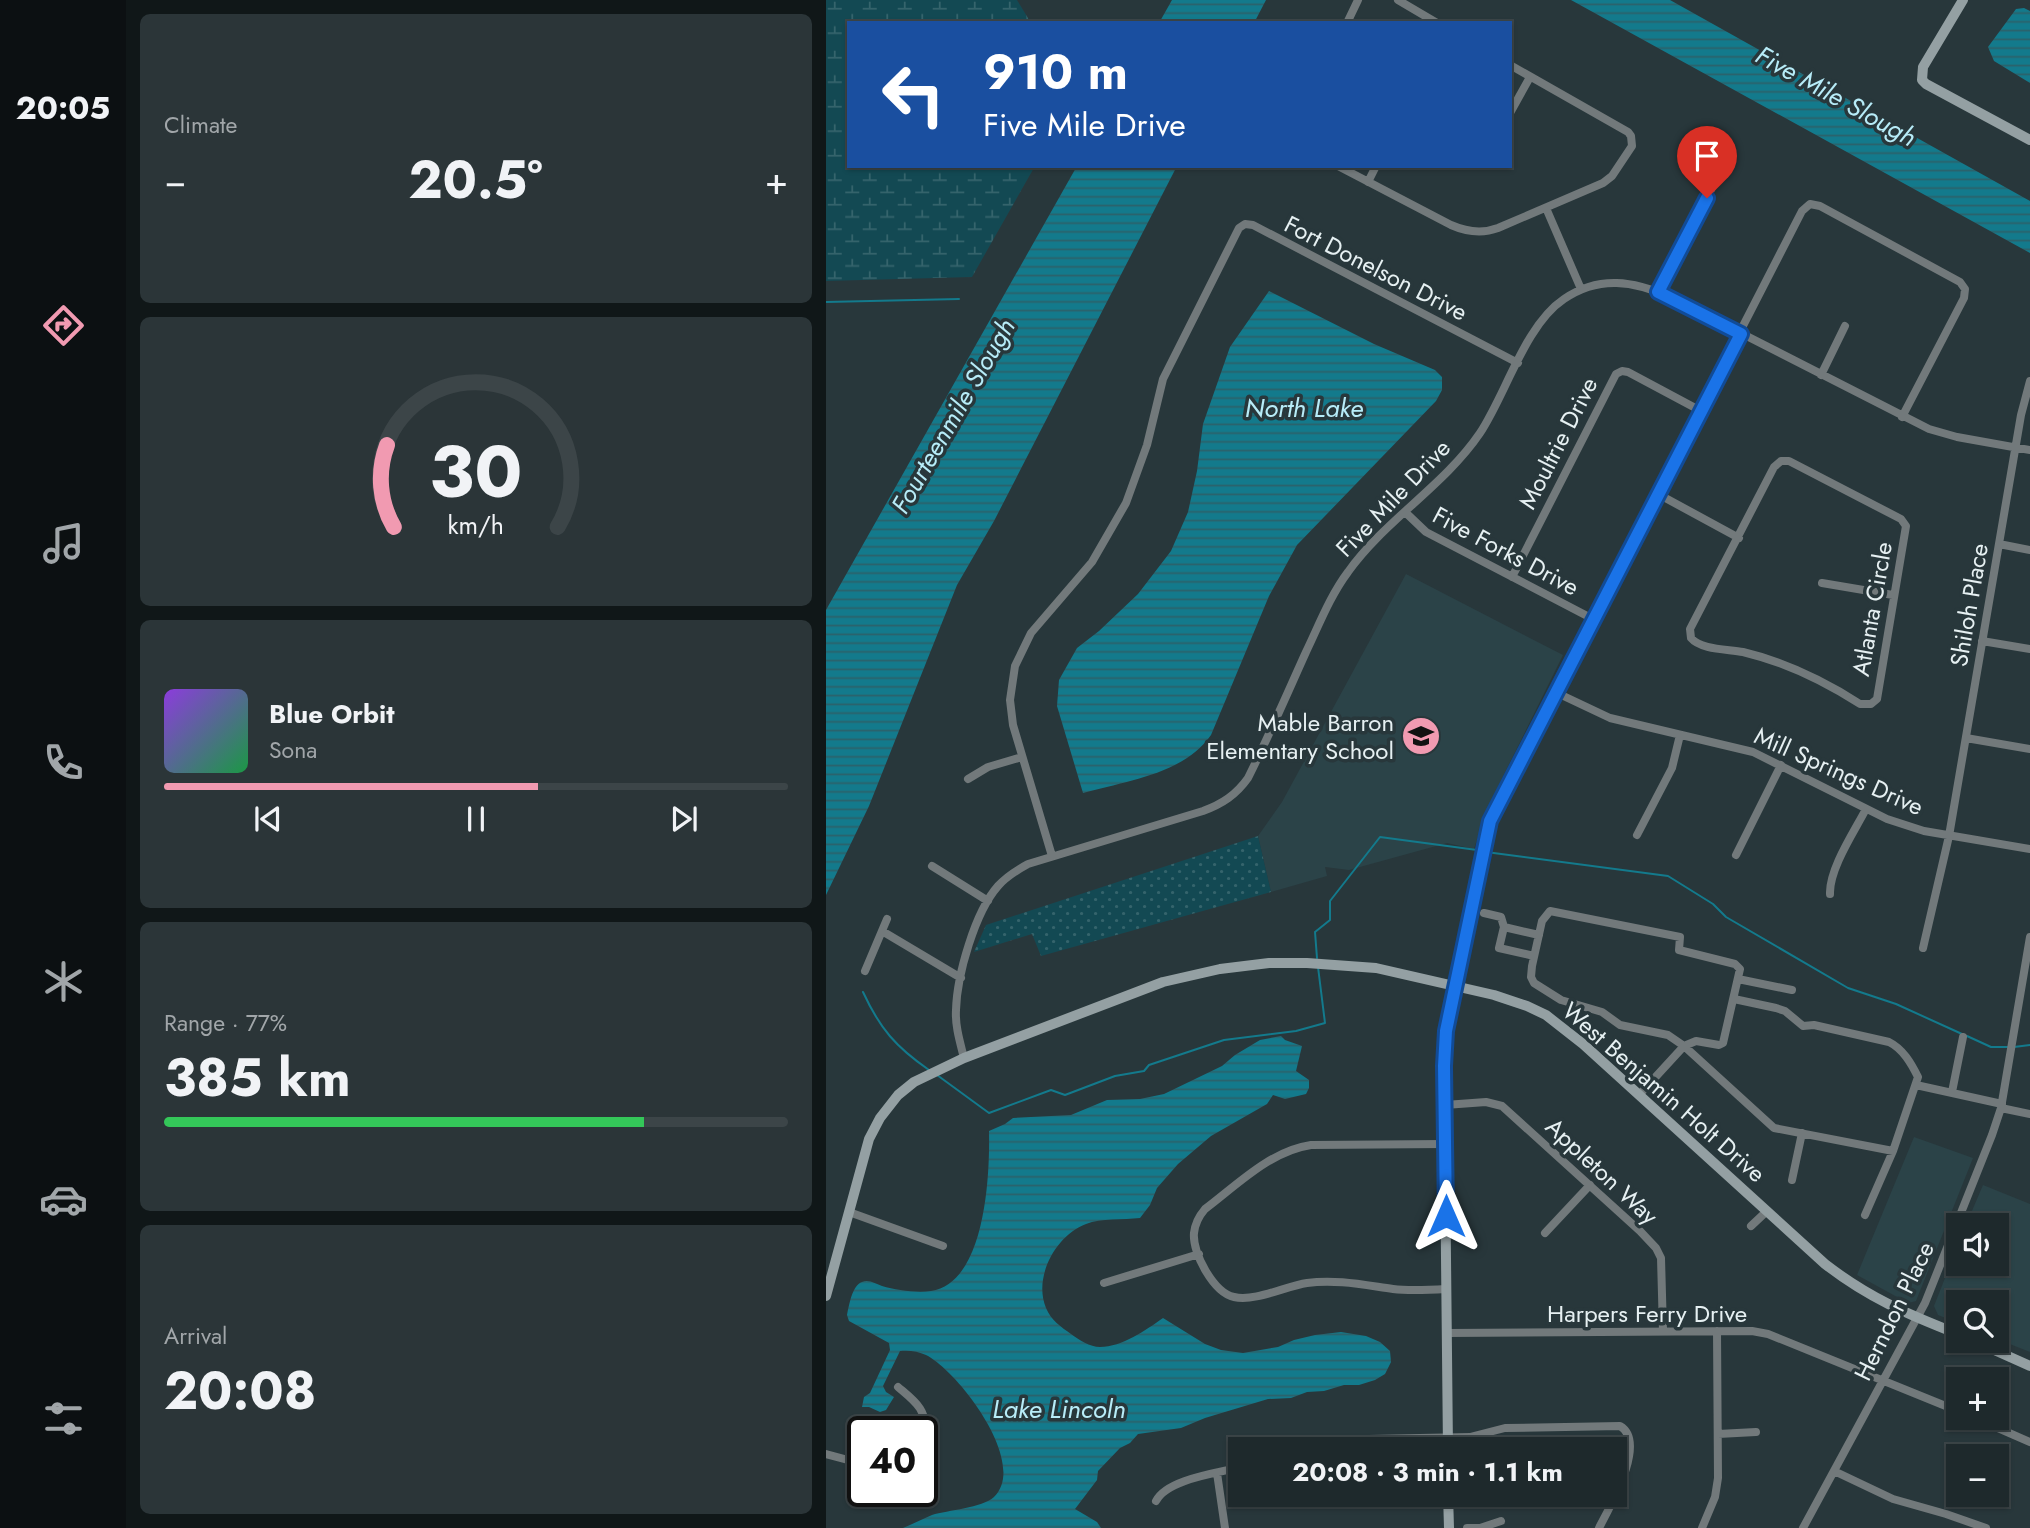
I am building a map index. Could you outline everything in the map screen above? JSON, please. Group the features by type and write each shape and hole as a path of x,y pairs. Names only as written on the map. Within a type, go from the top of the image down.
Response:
{"street":[{"path":"1348,21 1358,0"},
{"path":"1398,0 1434,21"},
{"path":"1963,0 1923,67 1922,80 2030,140"},
{"path":"1342,168 1451,225 1471,231 1492,230 1607,180 1632,146 1628,132 1512,66"},
{"path":"1512,109 1530,77"},
{"path":"1368,182 1375,168"},
{"path":"1658,292 1719,174"},
{"path":"1448,1437 1446,1039 1490,821 1802,211 1810,204 1820,206 1960,282 1965,289 1966,296 1902,417"},
{"path":"1546,208 1581,289"},
{"name":"Fort Donelson Drive","path":"1022,757 1011,713 1011,686 1015,666 1031,633 1092,562 1126,503 1147,445 1163,379 1240,228 1245,224 1253,225 1518,363"},
{"name":"Five Mile Drive","path":"964,1058 956,1024 961,978 976,928 997,887 1028,864 1203,811 1223,803 1238,791 1259,757 1335,591 1367,549 1472,444 1493,412 1543,319 1559,303 1581,289 1618,282 1641,285 1929,429 1957,437 2030,450"},
{"path":"1821,375 1845,326"},
{"name":"Moultrie Drive","path":"1512,577 1616,374 1628,372 1701,411"},
{"name":"Shiloh Place","path":"1923,948 1949,836 2015,447 2030,381"},
{"name":"Atlanta Circle","path":"1786,460 1903,521 1906,531 1893,595 1877,699 1866,705 1785,665 1747,653 1697,644 1691,638 1690,629 1774,467 1786,460"},
{"path":"1658,494 1739,538"},
{"name":"Five Forks Drive","path":"1405,512 1426,532 1593,619"},
{"path":"1999,544 2030,550"},
{"path":"1822,583 1893,595"},
{"path":"1982,641 2030,649"},
{"name":"Mill Springs Drive","path":"1555,692 1610,718 1737,746 1781,765 1887,819 1924,831 2030,849"},
{"path":"1637,835 1672,768 1680,735"},
{"path":"1966,738 2030,749"},
{"path":"968,779 988,767 1022,757 1052,856"},
{"path":"1736,855 1781,765"},
{"path":"1830,894 1835,869 1866,809"},
{"path":"932,866 988,901"},
{"path":"1639,1095 1684,1046 1696,1041 1719,1045 1723,1043 1740,969 1735,964 1679,950 1680,937 1550,911 1542,921 1534,956 1531,977 1537,986 1561,1000 1602,1012 1619,1025 1668,1035 1684,1046 1769,1125 1893,1151"},
{"path":"1484,913 1501,917 1504,927 1499,948 1534,956"},
{"path":"865,971 887,919"},
{"path":"1504,927 1539,935"},
{"path":"882,930 961,978"},
{"name":"Herndon Place","path":"1803,1528 1916,1319 2002,1106 2030,937"},
{"name":"West Benjamin Holt Drive","path":"826,1296 869,1139 887,1107 914,1082 964,1058 1163,982 1237,966 1283,963 1376,968 1509,999 1546,1015 1566,1029 1825,1264 1855,1287 1916,1319 1946,1330"},
{"path":"1738,979 1792,990"},
{"path":"1734,999 1785,1011 1803,1026 1814,1025 1889,1042 1898,1047 1913,1066 1917,1077 1916,1085 1893,1151 1865,1215"},
{"path":"1952,1092 1964,1037"},
{"path":"1916,1085 2030,1114"},
{"name":"Appleton Way","path":"1445,1105 1486,1102 1502,1107 1590,1185 1657,1250 1662,1263 1663,1331"},
{"path":"1792,1180 1802,1133"},
{"path":"1445,1143 1311,1145 1283,1153 1201,1214 1194,1234 1199,1254 1216,1287 1235,1297 1248,1297 1307,1283 1333,1281 1395,1289 1446,1290"},
{"path":"1545,1233 1590,1185"},
{"name":"West Benjamin Holt Drive","path":"1751,1226 1767,1211"},
{"path":"849,1212 943,1246"},
{"path":"1104,1283 1199,1254"},
{"path":"1702,1528 1717,1488 1717,1331"},
{"name":"Harpers Ferry Drive","path":"1447,1333 1752,1331 1768,1334 1946,1405"},
{"path":"2001,1353 2030,1366"},
{"path":"898,1387 914,1400 925,1416"},
{"path":"1476,1437 1514,1427 1615,1425 1625,1429 1629,1437 1627,1454"},
{"path":"2002,1430 2030,1442"},
{"path":"1718,1434 1756,1432"},
{"path":"826,1454 847,1460"},
{"path":"1156,1501 1157,1496 1174,1485 1228,1470"},
{"path":"1834,1471 1871,1491 1986,1528"},
{"path":"1217,1473 1225,1528"},
{"path":"1448,1507 1449,1528"},
{"path":"1599,1528 1610,1507"},
{"path":"1467,1528 1480,1528 1501,1521"}],"shaded area":[{"name":"Mable Barron Elementary School","path":"1406,574 1563,655 1487,809 1474,849 1447,843 1349,870 1325,867 1327,876 1271,892 1258,836 1282,802"},
{"path":"1914,1137 1973,1158 1951,1213 1946,1213 1946,1226 1916,1301 1908,1303 1857,1275"},
{"path":"1983,1185 2030,1204 2030,1352 2009,1344 2009,1290 1946,1290 1946,1318 1938,1315 1934,1306 1946,1276 2009,1276 2009,1213 1971,1213"}],"green space":[{"path":"826,0 1017,0 1030,21 847,21 847,168 1034,168 972,277 826,281"},
{"path":"1258,836 1271,892 1041,956 1032,934 974,952 986,925"}],"water":[{"path":"1172,0 1266,0 1255,21 1160,21"},
{"name":"Five Mile Slough","path":"1571,0 1670,0 2030,201 2030,253"},
{"path":"2024,8 2030,11 2030,83 1994,61 1988,47 2016,9"},
{"name":"Fourteenmile Slough","path":"1076,168 1176,168 994,521 957,585 869,806 826,895 826,610"},
{"name":"North Lake","path":"1269,291 1374,344 1435,370 1442,377 1442,390 1436,401 1297,545 1269,596 1211,735 1200,748 1186,759 1153,774 1083,793 1057,706 1059,680 1077,648 1138,594 1171,551 1188,512 1203,424 1230,347"},
{"name":"Lake Lincoln","path":"1281,1036 1302,1046 1296,1071 1309,1080 1306,1094 1285,1099 1273,1095 1267,1104 1211,1136 1178,1164 1157,1188 1150,1205 1140,1218 1092,1222 1075,1229 1065,1237 1050,1258 1045,1271 1043,1296 1046,1308 1053,1320 1064,1329 1081,1341 1096,1347 1125,1341 1163,1318 1205,1344 1221,1350 1243,1353 1278,1347 1315,1335 1341,1332 1366,1336 1380,1342 1390,1351 1391,1362 1385,1374 1359,1385 1307,1392 1291,1398 1268,1399 1181,1428 1138,1434 1098,1471 1097,1480 1075,1509 1097,1522 1101,1528 903,1528 932,1515 989,1501 1002,1482 1003,1463 996,1441 971,1398 940,1364 923,1354 900,1351 883,1386 886,1392 894,1397 886,1410 880,1412 862,1407 864,1397 870,1393 890,1350 889,1343 849,1321 847,1315 856,1287 867,1281 900,1290 931,1291 949,1284 963,1269 974,1248 986,1198 989,1131 1013,1118 1071,1115 1107,1100 1140,1099 1164,1094 1222,1066 1260,1040"}],"waterway":[{"path":"826,302 959,299"},
{"path":"1317,958 1315,932 1330,920 1330,901 1380,837 1477,850"},
{"path":"1486,852 1668,876 1713,904 1726,917 1848,988 1896,1004 1962,1034"},
{"path":"937,1075 989,1113 1051,1090 1065,1095 1115,1076 1144,1071 1149,1065 1224,1040 1296,1031 1325,1023 1318,967"},
{"path":"863,992 890,1036 929,1070"},
{"path":"1967,1036 1991,1047 2008,1047"},
{"path":"2014,1047 2030,1045"}],"place":[{"name":"Mable Barron Elementary School","path":"1421,736"}],"route":[{"path":"1446,1216 1446,1031 1490,821 1741,334 1658,292 1707,198"}]}
